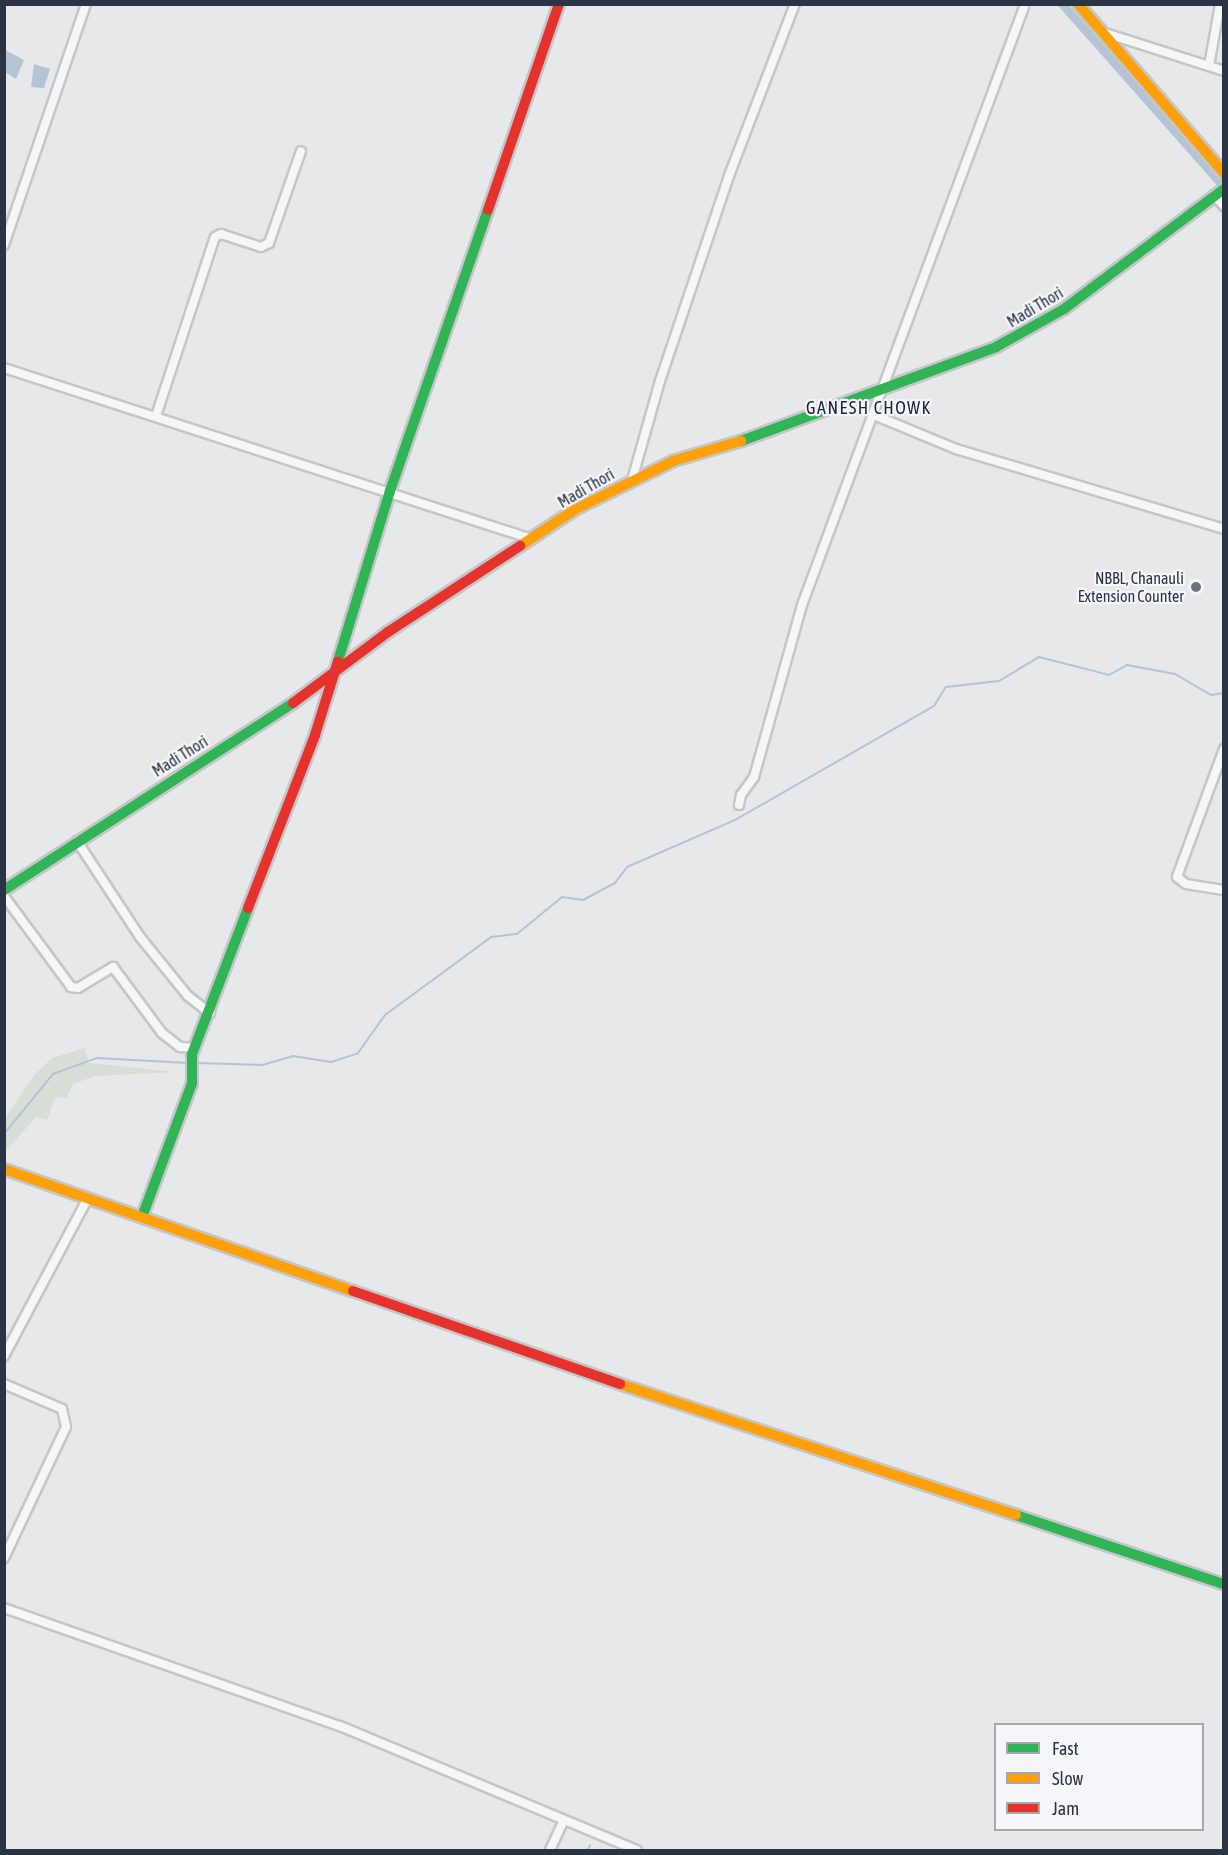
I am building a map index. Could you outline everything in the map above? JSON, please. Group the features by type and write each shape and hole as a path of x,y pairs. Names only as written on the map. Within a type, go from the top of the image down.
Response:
{"street":[{"path":"4,245 86,4"},
{"path":"142,1217 194,1070 193,1051 210,1013 315,735 330,679 390,491 559,4"},
{"path":"632,480 660,381 730,173 795,4"},
{"path":"1209,66 1220,4"},
{"path":"1080,5 1224,173"},
{"path":"740,805 741,795 754,777 802,605 1024,7"},
{"path":"1101,31 1224,71"},
{"path":"156,416 215,237 221,234 261,247 269,243 301,151"},
{"path":"1219,192 1224,206"},
{"name":"Madi Thori","path":"4,890 330,679 388,632 532,540 632,480 673,461 882,392 996,347 1064,309 1219,192"},
{"path":"4,368 390,491 532,540"},
{"path":"874,415 956,449 1224,529"},
{"path":"1224,749 1178,877 1186,884 1224,890"},
{"path":"77,841 140,937 188,996 210,1013"},
{"path":"4,896 71,987 78,988 113,967 162,1033 180,1047 193,1051"},
{"path":"4,1169 569,1367 1224,1584"},
{"path":"4,1356 88,1198"},
{"path":"4,1384 53,1404 66,1418 56,1453 4,1558"},
{"path":"4,1608 340,1726 563,1822 637,1851"},
{"path":"550,1851 563,1822"}],"shaded area":[{"path":"85,1048 89,1063 175,1072 95,1076 73,1084 66,1098 55,1097 47,1120 36,1117 5,1152 5,1118 36,1073 52,1058"}],"water":[{"path":"5,50 24,60 16,79 5,72"},
{"path":"34,64 50,69 44,88 31,87"}],"waterway":[{"path":"1062,4 1224,187"},
{"path":"197,1063 262,1065 293,1056 331,1062 358,1053 385,1015 491,937 517,934 562,897 583,900 615,883 627,867 735,820 934,706 946,687 999,681 1039,657 1109,675 1127,665 1175,674 1211,695 1224,693"},
{"path":"4,1134 53,1074 97,1058 188,1063"},
{"path":"588,1850 590,1845"}],"traffic: fast":[{"path":"741,441 996,347 1064,309 1224,189"},
{"path":"338,661 390,491 488,210"},
{"path":"4,890 293,703"},
{"path":"142,1217 192,1083 192,1054 248,908"},
{"path":"1016,1515 1224,1584"}],"traffic: slow":[{"path":"1078,4 1224,173"},
{"path":"520,546 576,509 673,461 741,441"},
{"path":"4,1169 353,1291"},
{"path":"620,1384 1016,1515"}],"traffic: jam":[{"path":"488,210 559,4"},
{"path":"293,703 388,632 520,546"},
{"path":"248,908 315,735 338,661"},
{"path":"353,1291 620,1384"}],"place":[{"name":"NBBL, Chanauli Extension Counter","path":"1196,587"}],"district":[{"name":"GANESH CHOWK","path":"869,408"}]}
